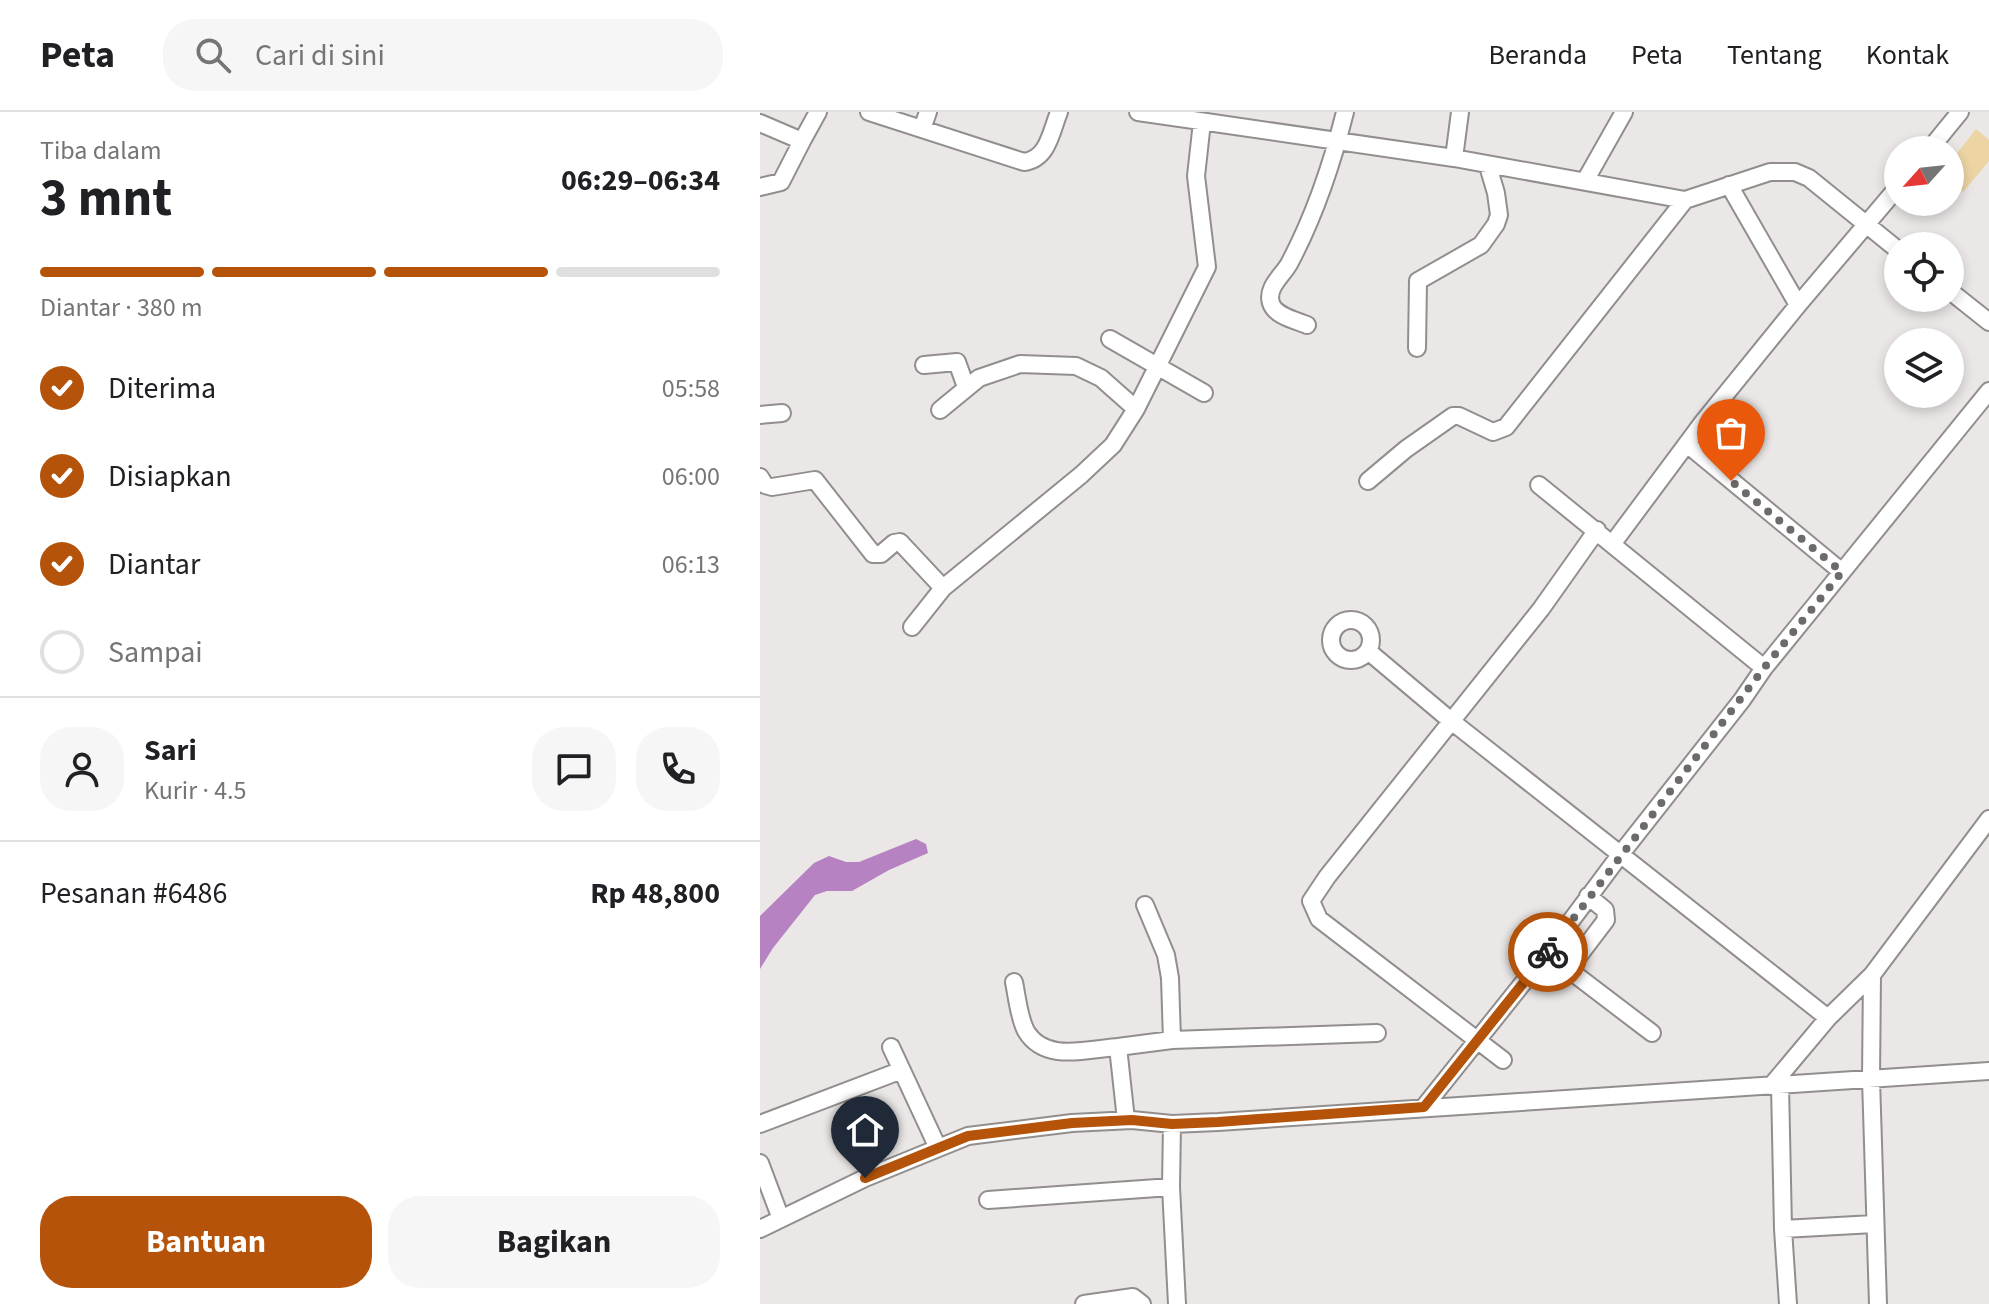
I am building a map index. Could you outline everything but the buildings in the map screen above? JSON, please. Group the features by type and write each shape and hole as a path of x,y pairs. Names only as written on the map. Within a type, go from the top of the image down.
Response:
{"street":[{"path":"760,187 781,182 818,112"},
{"path":"869,112 1017,160 1029,161 1043,152 1059,112"},
{"path":"922,129 928,112"},
{"path":"1138,112 1202,122 1222,118 1338,141 1454,158 1685,200 1770,172 1795,172 1809,178 1884,239"},
{"path":"1307,325 1279,314 1271,306 1270,296 1315,207 1345,112"},
{"path":"1454,158 1460,112"},
{"path":"1585,181 1624,112"},
{"path":"1940,136 1960,112"},
{"path":"912,627 943,588 1113,445 1136,409 1207,267 1196,176 1202,122"},
{"path":"760,123 802,141"},
{"path":"1417,348 1418,281 1481,245 1496,224 1499,215 1488,166"},
{"path":"1729,185 1798,305"},
{"path":"1368,481 1417,440 1453,416 1493,432 1506,427 1685,200"},
{"path":"1613,543 1798,305 1884,205"},
{"path":"1964,302 1989,322"},
{"path":"1110,339 1204,393"},
{"path":"924,365 957,362 966,387"},
{"path":"940,410 979,378 1020,364 1076,366 1101,378 1136,409"},
{"path":"1424,1107 1547,953 1764,668 1989,391"},
{"path":"760,415 782,413"},
{"path":"1687,444 1842,572"},
{"path":"760,477 765,485 772,487 815,480 873,554 881,554 900,542 943,588"},
{"path":"1539,485 1764,668"},
{"path":"1503,1060 1319,919 1311,901 1450,720 1541,609 1597,530"},
{"path":"1368,651 1450,720 1828,1018"},
{"path":"1788,1304 1776,1086 1828,1018 1872,975 1989,819"},
{"path":"1568,970 1606,920 1605,910 1588,896"},
{"path":"1145,905 1166,955 1172,1040"},
{"path":"1547,953 1652,1033"},
{"path":"1872,975 1871,1079 1878,1304"},
{"path":"1014,982 1025,1029 1038,1045 1052,1052 1172,1040 1377,1033"},
{"path":"891,1047 938,1148"},
{"path":"1118,1047 1126,1120"},
{"path":"760,1124 902,1070"},
{"path":"760,1229 865,1178 968,1136 1072,1123 1126,1120 1172,1124 1989,1071"},
{"path":"1172,1124 1171,1187 1177,1304"},
{"path":"760,1163 781,1219"},
{"path":"988,1200 1171,1187"},
{"path":"1783,1229 1874,1224"},
{"path":"1084,1304 1133,1297 1142,1304"}],"shaded area":[{"path":"1976,129 1989,140 1989,161 1964,191 1964,144"},
{"path":"916,839 926,844 928,853 852,891 827,891 815,895 760,969 760,916 814,863 829,856 846,862 859,862"}],"way so far":[{"path":"1548,952 1764,668 1842,572 1731,481"}],"route":[{"path":"865,1178 968,1136 1072,1123 1132,1120 1172,1124 1218,1122 1424,1107 1548,952"}]}
